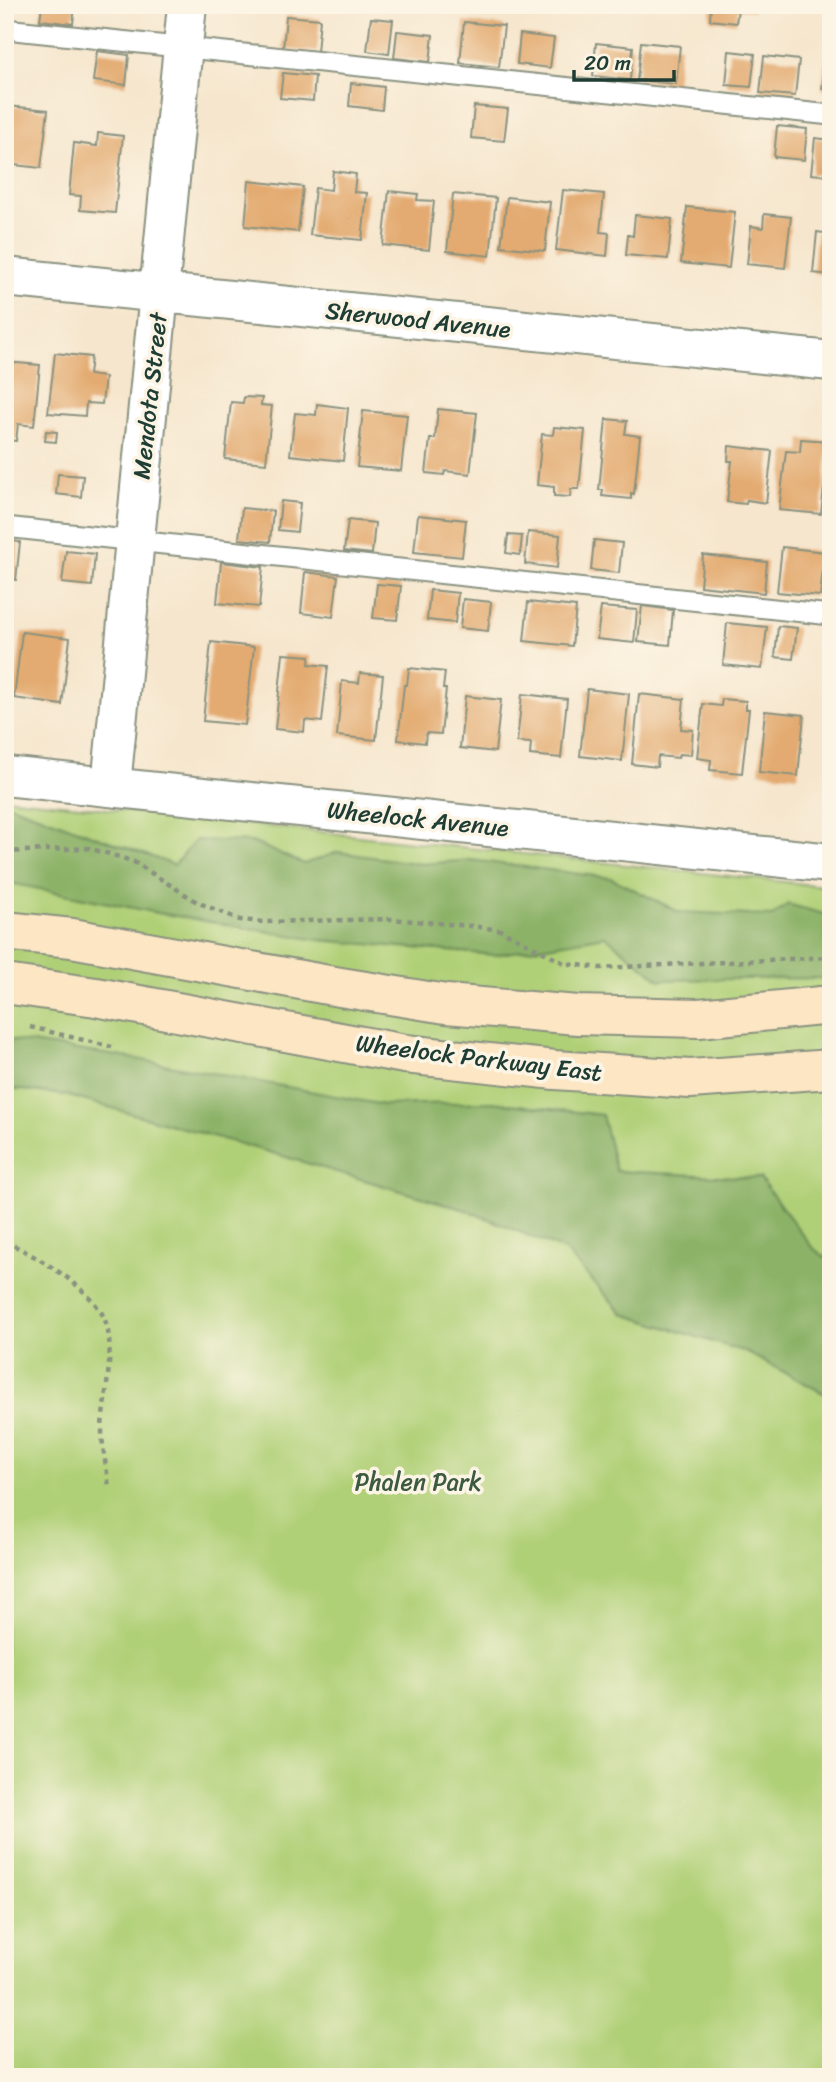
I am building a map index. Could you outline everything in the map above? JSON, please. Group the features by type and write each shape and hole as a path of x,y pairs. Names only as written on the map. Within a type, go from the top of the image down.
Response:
{"street":[{"name":"Mendota Street","path":"111,786 187,5"},
{"name":"Sherwood Avenue","path":"5,277 831,361"},
{"name":"Wheelock Avenue","path":"5,776 831,863"},
{"name":"Wheelock Parkway East","path":"5,932 72,939 328,985 459,1005 578,1015 699,1018 831,1005"},
{"name":"Wheelock Parkway East","path":"5,984 96,997 405,1054 500,1065 690,1079 831,1069"}],"lane":[{"path":"5,29 831,115"},
{"path":"5,527 831,615"}],"path":[{"path":"5,852 88,848 113,855 134,862 197,902 240,920 264,922 391,919 471,926 501,930 564,963 600,968 831,957"},
{"path":"22,1025 112,1047"},
{"path":"5,1241 33,1255 76,1285 101,1312 110,1340 102,1431 109,1489"}],"green space":[{"name":"Phalen Park","path":"5,798 831,887 831,2077 5,2077"},
{"path":"5,803 174,865 196,840 252,842 304,864 338,852 421,864 471,860 611,878 679,912 772,916 788,904 831,916 831,978 660,980 605,936 495,955 318,940 158,913 5,882"},
{"path":"5,1039 137,1059 384,1105 493,1102 602,1115 616,1171 760,1178 812,1247 831,1262 831,1397 746,1352 623,1314 564,1250 469,1211 65,1095 5,1088"}],"building":[{"path":"42,5 75,5 73,24 40,20"},
{"path":"711,5 754,5 754,11 738,9 736,23 710,20"},
{"path":"286,16 320,19 317,52 283,49"},
{"path":"371,18 393,20 389,54 367,51"},
{"path":"464,22 504,26 499,67 460,63"},
{"path":"397,31 433,35 430,62 394,58"},
{"path":"520,34 554,38 550,68 517,64"},
{"path":"641,42 680,46 676,84 637,80"},
{"path":"596,43 633,47 630,80 593,76"},
{"path":"97,51 129,55 126,85 93,81"},
{"path":"729,51 755,54 751,87 726,85"},
{"path":"826,53 831,54 831,90 822,89"},
{"path":"764,56 799,60 795,96 760,93"},
{"path":"283,73 315,76 313,101 280,98"},
{"path":"351,83 384,87 382,110 349,106"},
{"path":"7,106 48,110 41,168 5,164"},
{"path":"474,106 508,109 504,141 471,138"},
{"path":"777,126 807,129 804,160 774,157"},
{"path":"98,133 123,136 115,213 80,210 81,196 69,195 74,143 97,146"},
{"path":"815,138 831,140 831,176 811,174"},
{"path":"333,171 356,174 354,192 367,193 362,240 310,235 315,188 331,190"},
{"path":"249,181 303,187 298,232 245,226"},
{"path":"563,190 604,194 600,232 609,233 607,256 556,250"},
{"path":"389,191 418,194 417,200 434,201 429,250 383,245"},
{"path":"453,194 496,198 490,256 447,251"},
{"path":"507,197 550,202 545,251 501,246"},
{"path":"687,207 735,212 729,268 681,263"},
{"path":"764,214 791,217 785,268 747,264 751,226 763,228"},
{"path":"635,215 672,219 668,259 626,255 628,235 633,236"},
{"path":"817,232 831,234 831,275 813,273"},
{"path":"55,353 91,357 89,375 105,377 102,404 86,403 85,416 48,413"},
{"path":"5,362 40,365 34,426 18,424 16,441 5,440"},
{"path":"244,397 262,398 261,405 272,406 266,463 225,459 231,402 243,403"},
{"path":"317,404 348,408 343,461 290,455 295,413 316,415"},
{"path":"438,409 477,413 470,474 445,471 444,475 426,473 430,439 435,439"},
{"path":"363,411 407,415 401,471 357,467"},
{"path":"606,419 627,421 625,434 640,436 634,494 631,493 631,499 602,496 603,490 599,490"},
{"path":"554,427 585,430 579,489 571,489 570,497 554,496 554,487 537,485 542,434 553,435"},
{"path":"46,431 57,432 56,442 45,441"},
{"path":"801,439 829,441 821,514 779,510 786,451 800,452"},
{"path":"729,446 772,451 766,503 747,500 746,504 727,502 732,461 728,461"},
{"path":"58,474 83,476 81,497 56,494"},
{"path":"281,501 300,503 297,532 278,530"},
{"path":"242,508 273,511 270,542 239,539"},
{"path":"418,515 466,520 462,557 414,552"},
{"path":"348,520 375,523 372,554 344,551"},
{"path":"528,532 560,535 557,568 525,564"},
{"path":"508,535 522,536 520,555 506,553"},
{"path":"5,540 20,542 16,580 5,579"},
{"path":"594,540 622,543 619,573 591,570"},
{"path":"782,547 825,552 820,596 777,592"},
{"path":"66,551 95,554 92,586 62,583"},
{"path":"703,555 767,562 764,593 700,586"},
{"path":"221,562 263,567 259,607 217,603"},
{"path":"305,572 338,576 333,617 301,613"},
{"path":"377,584 401,586 397,620 373,618"},
{"path":"430,590 458,593 455,623 427,620"},
{"path":"463,599 491,602 488,631 460,628"},
{"path":"528,602 576,607 572,646 524,641"},
{"path":"642,606 673,610 670,645 638,642"},
{"path":"601,607 637,610 634,643 597,639"},
{"path":"727,623 767,627 762,669 723,665"},
{"path":"778,626 797,628 793,659 775,657"},
{"path":"831,630 831,662 826,661"},
{"path":"22,632 70,638 62,705 14,698"},
{"path":"211,642 254,647 245,725 203,721"},
{"path":"283,654 310,656 309,664 328,666 322,722 305,720 304,732 275,729"},
{"path":"409,668 445,672 441,734 426,733 425,743 398,740 404,685 407,685"},
{"path":"360,673 383,675 376,740 337,736 342,681 359,683"},
{"path":"587,689 629,694 622,761 580,756"},
{"path":"522,694 567,699 561,758 530,755 531,743 517,742"},
{"path":"639,694 684,699 681,729 693,730 691,755 679,754 678,758 658,756 657,767 632,764"},
{"path":"465,696 501,700 495,752 460,748"},
{"path":"722,699 746,701 746,709 749,709 742,773 710,770 711,760 697,758 703,704 721,706"},
{"path":"765,711 804,715 798,776 759,772"}]}
